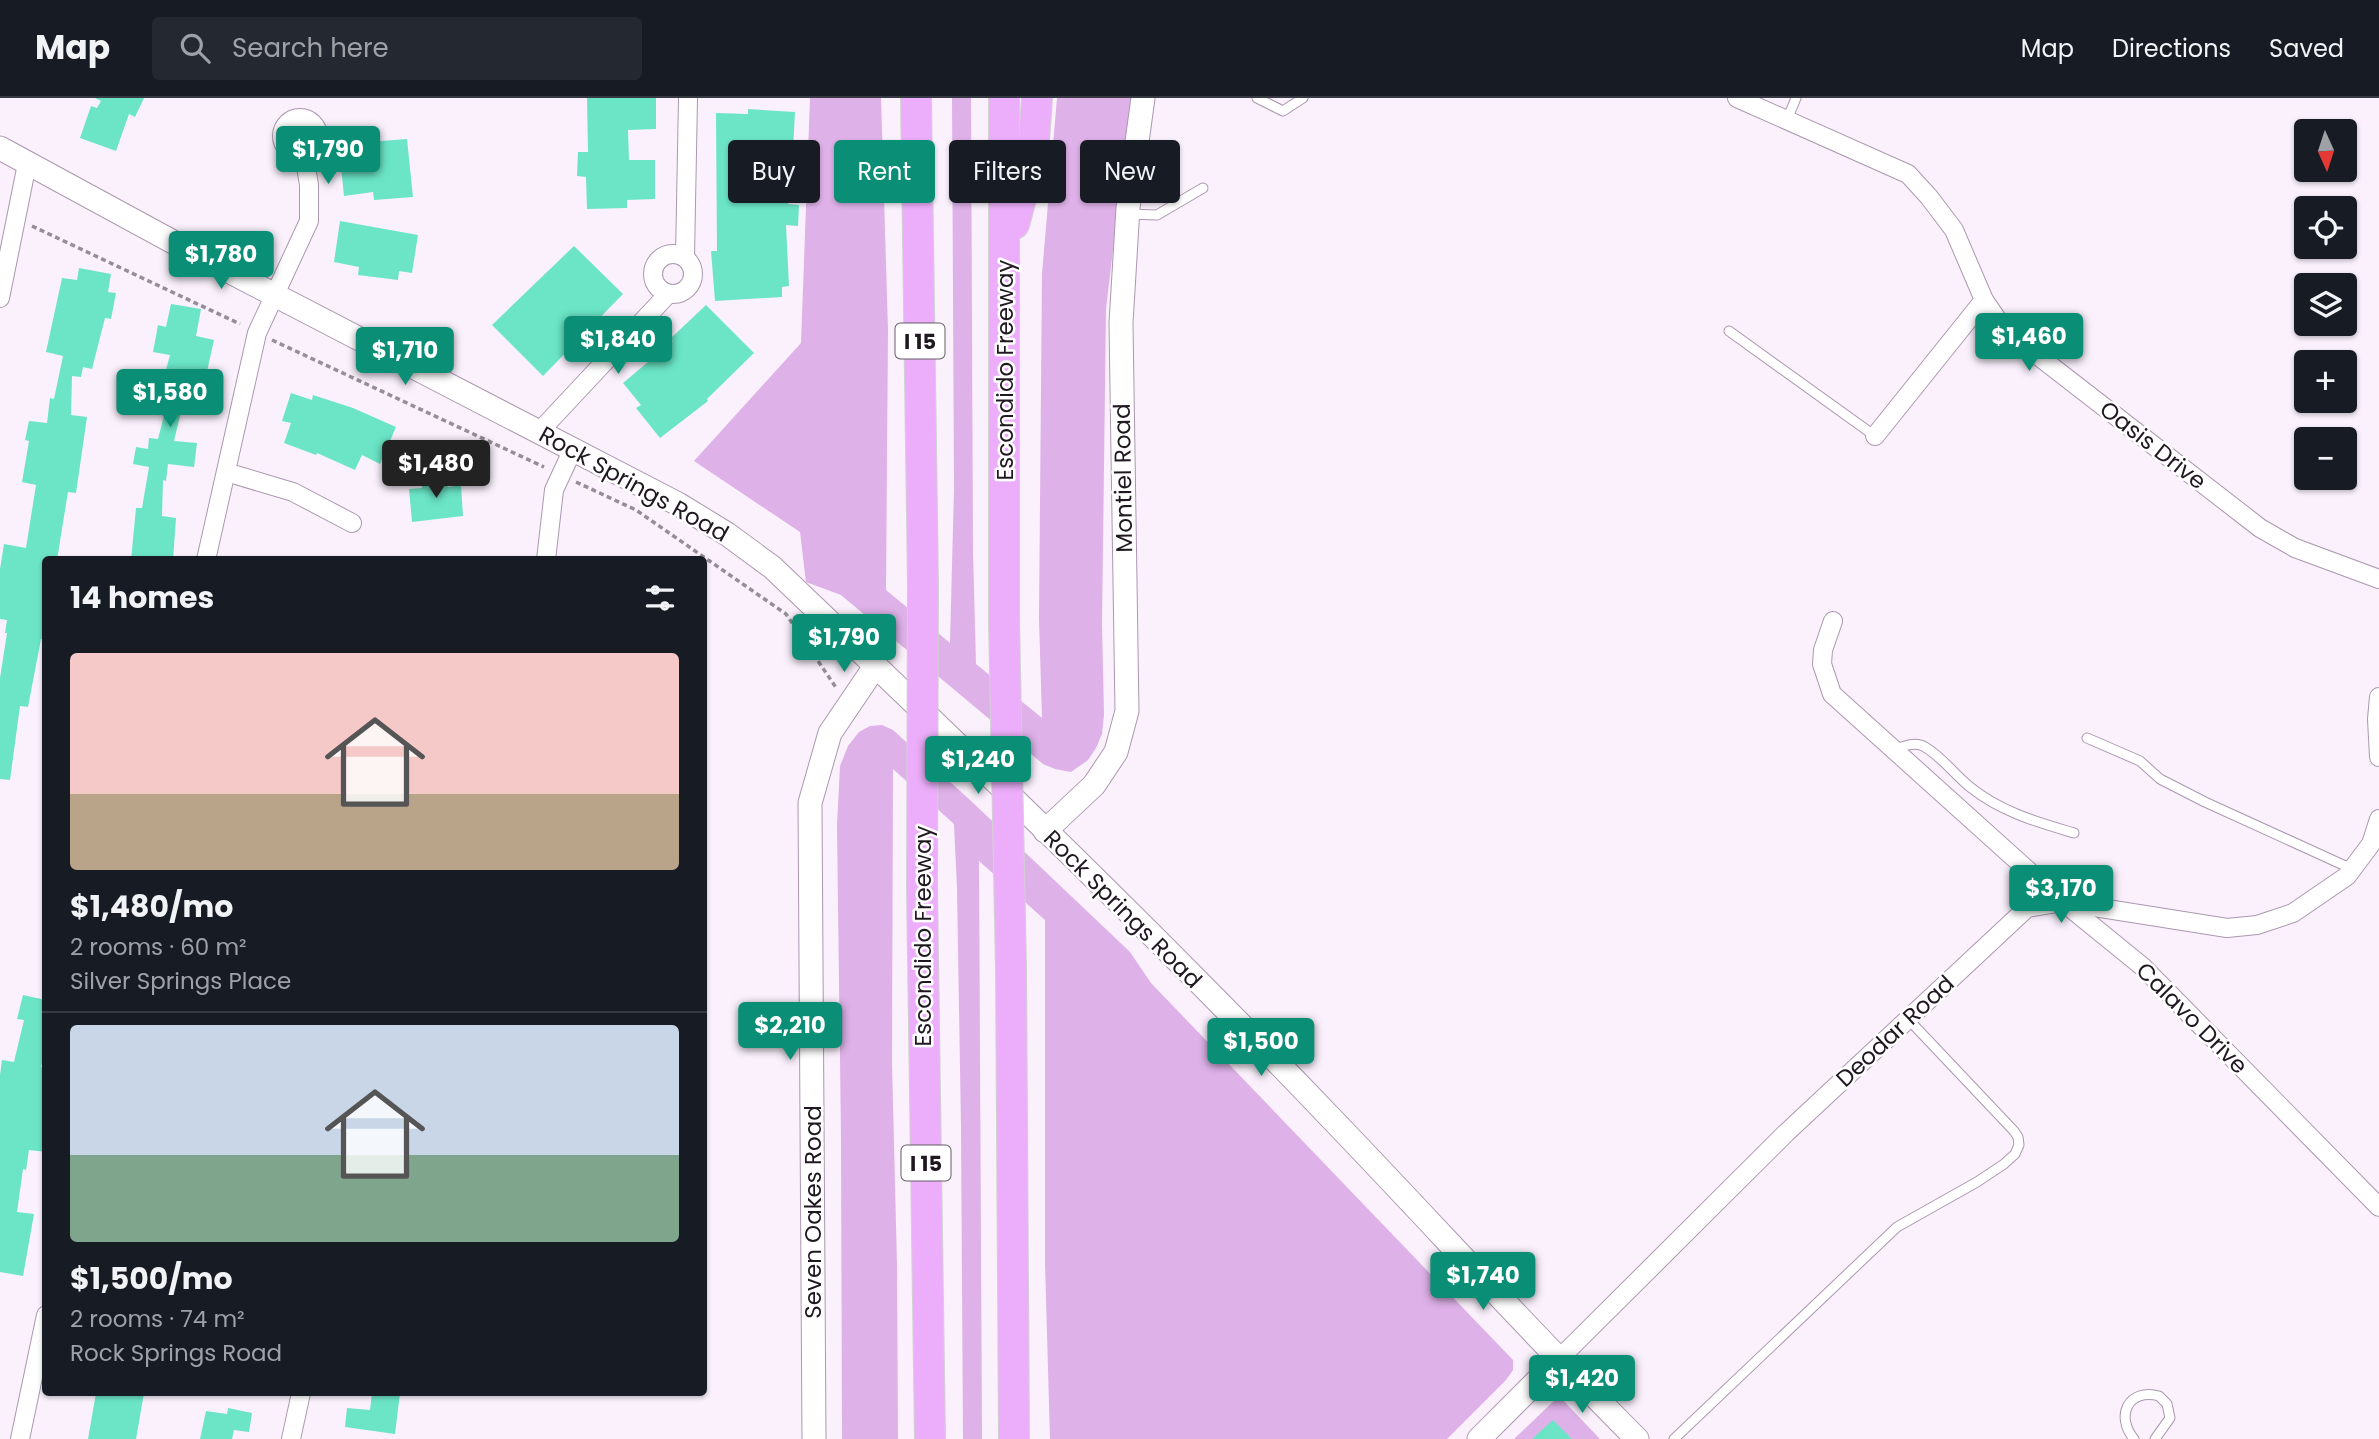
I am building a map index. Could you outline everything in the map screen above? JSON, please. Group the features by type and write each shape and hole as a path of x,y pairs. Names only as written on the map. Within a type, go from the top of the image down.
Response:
{"highway":[{"name":"Escondido Freeway","path":"916,98 923,585 922,887 930,1439"},
{"name":"Escondido Freeway","path":"1004,98 1004,619 1011,968 1014,1439"},
{"path":"1005,258 1033,155 1037,98"}],"street":[{"path":"685,257 688,98"},
{"name":"Montiel Road","path":"1045,831 1094,785 1116,752 1126,711 1121,323 1127,214 1143,98"},
{"name":"Oasis Drive","path":"1737,98 1909,174 1954,230 1984,300 1997,319 2028,348 2260,528 2295,548 2379,579"},
{"name":"Rock Springs Road","path":"0,149 678,504 772,567 1117,901 1330,1116 1558,1360 1637,1439"},
{"path":"207,556 257,333 309,221 309,185 304,154"},
{"path":"0,298 27,163"},
{"path":"672,253 685,257 690,261 694,273 691,285 681,293 663,292 654,282 656,263 672,253"},
{"path":"539,432 668,294"},
{"path":"1875,436 1984,300"},
{"path":"546,556 554,490 573,449"},
{"path":"226,472 293,492 352,523"},
{"name":"Calavo Drive","path":"1833,621 1822,664 1832,694 2063,902 2143,967 2379,1207"},
{"name":"Seven Oakes Road","path":"814,1439 810,803 830,733 876,665"},
{"path":"2379,697 2379,757"},
{"name":"Deodar Road","path":"1479,1439 1786,1133 2028,908 2063,902 2227,928 2257,925 2293,913 2347,876 2375,846 2379,819"},
{"path":"20,1439 42,1334"},
{"path":"291,1439 300,1396"}],"lane":[{"path":"1257,98 1283,111 1303,98"},
{"path":"1787,120 1796,98"},
{"path":"1127,214 1157,215 1203,188"},
{"path":"1729,331 1875,436"},
{"path":"2087,738 2140,761 2161,779 2205,802 2352,869"},
{"path":"1894,750 1907,745 1923,746 1972,788 1999,806 2026,819 2074,833"},
{"path":"1674,1439 1897,1227 1977,1182 2015,1154 2019,1145 2014,1131 1908,1020"},
{"path":"2134,1439 2126,1428 2124,1411 2139,1395 2149,1393 2159,1396 2170,1412 2170,1418 2155,1439"}],"path":[{"path":"16,218 548,469"},
{"path":"573,481 636,510 702,556"},
{"path":"707,559 786,614 848,706"}],"shaded area":[{"path":"810,98 881,98 882,140 834,140 834,203 884,203 888,330 886,590 950,643 954,489 953,203 971,203 976,664 1042,718 1039,619 1042,274 1048,203 1066,203 1066,140 1053,140 1057,98 1131,98 1126,140 1080,140 1080,203 1119,203 1106,309 1102,624 1104,715 1102,734 1096,748 1088,760 1071,772 1043,764 841,595 806,582 800,532 694,461 801,343 806,203 820,203 820,140 808,140"},
{"path":"952,98 971,98 971,140 952,140"},
{"path":"882,725 893,730 970,800 1130,952 1151,983 1513,1360 1513,1370 1506,1380 1447,1439 1050,1439 1045,1263 1045,920 979,861 982,1439 963,1439 961,1127 954,824 893,769 892,1063 898,1439 842,1439 837,825 840,766 848,746 859,732 870,726"},
{"path":"1559,1396 1600,1439 1514,1439"}],"building":[{"path":"95,98 144,98 135,117 129,114 116,151 80,138 91,106 97,108 101,101"},
{"path":"587,98 656,98 656,129 628,130 629,160 655,160 655,199 627,200 627,208 587,209 586,177 577,176 578,152 588,152"},
{"path":"748,109 795,112 794,140 728,140 728,203 799,205 798,226 786,225 789,286 782,287 782,297 715,301 711,251 717,251 716,113 748,114"},
{"path":"407,139 413,197 374,200 373,192 344,196 340,157 369,154 368,142"},
{"path":"340,221 418,235 412,273 399,271 398,280 358,275 359,267 334,262"},
{"path":"574,246 623,294 543,376 492,325"},
{"path":"79,268 111,274 108,292 116,293 111,319 105,318 92,369 83,367 81,377 72,376 71,415 87,417 76,493 68,492 58,556 42,556 42,639 28,707 20,706 10,780 0,779 0,678 7,620 0,619 0,569 4,544 26,548 36,485 22,482 29,441 25,440 29,421 47,423 50,398 54,399 63,356 46,352 62,278 77,280"},
{"path":"171,304 201,309 196,336 214,340 200,403 184,399 174,441 197,443 194,467 168,464 166,481 163,480 162,516 176,518 173,556 131,556 136,508 142,508 149,467 133,464 136,447 148,449 149,438 158,439 167,404 157,402 170,355 153,352 158,325 166,327"},
{"path":"706,305 754,353 707,399 708,401 660,438 636,408 641,405 623,383 673,341 670,339"},
{"path":"291,393 312,400 313,395 353,408 396,427 380,464 362,455 355,470 317,453 316,455 284,443 291,423 282,421"},
{"path":"447,474 448,487 461,485 463,516 412,522 409,489 422,488 422,476"},
{"path":"23,995 42,999 42,1152 29,1150 26,1170 23,1169 17,1212 34,1214 23,1276 0,1272 0,1075 2,1060 14,1062 24,1020 17,1019"},
{"path":"95,1396 143,1396 136,1439 88,1439"},
{"path":"372,1396 400,1396 395,1434 345,1427 347,1408 370,1410"},
{"path":"228,1408 252,1413 249,1432 234,1430 232,1439 200,1439 206,1411 227,1414"},
{"path":"1553,1420 1572,1439 1532,1439"}]}
